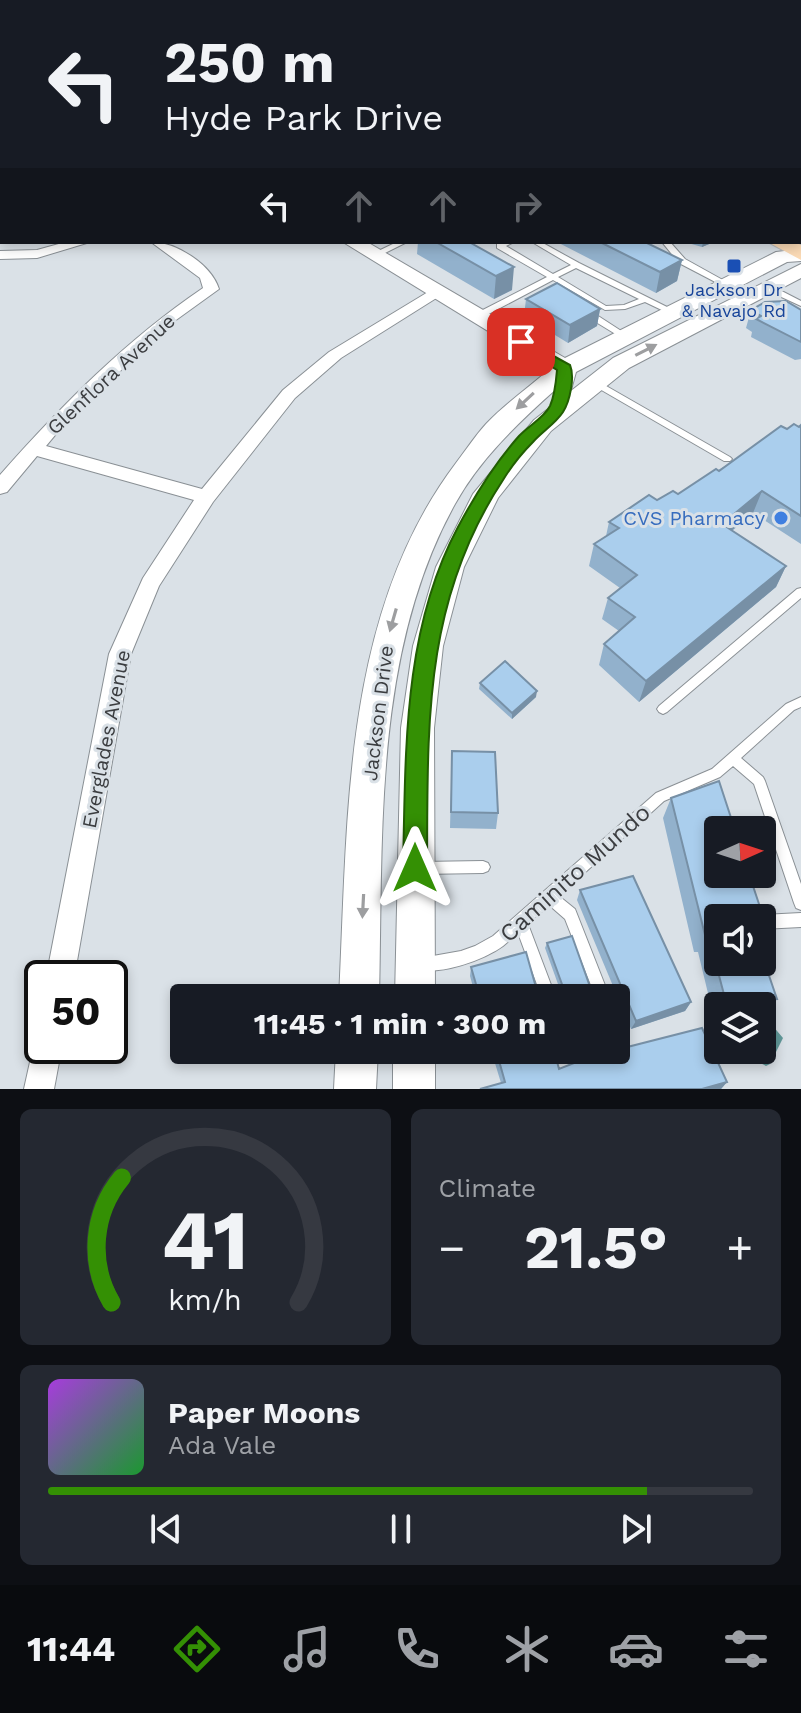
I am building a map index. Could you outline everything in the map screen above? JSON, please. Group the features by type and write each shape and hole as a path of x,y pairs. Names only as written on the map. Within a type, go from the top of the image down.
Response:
{"main road":[{"path":"356,244 478,316 582,368"},
{"path":"782,244 801,255"},
{"name":"Jackson Drive","path":"360,984 376,698 385,645 406,574 430,523 461,472 496,428 625,336 783,256 801,255"},
{"name":"Jackson Drive","path":"415,984 418,717 425,655 437,604 465,529 497,476 525,440 556,410 582,368 631,358 801,270"},
{"path":"355,1089 356,1064"},
{"path":"414,1064 414,1089"}],"street":[{"path":"1,258 56,251 77,244"},
{"name":"Glenflora Avenue","path":"0,487 65,412 170,317 211,289 207,276 161,244"},
{"name":"Everglades Avenue","path":"63,960 120,654 150,584 206,497 289,394 335,355 438,292"},
{"path":"31,448 206,497"},
{"path":"39,1089 44,1064"}],"lane":[{"path":"374,255 397,244"},
{"path":"505,244 500,246 605,308 625,307 645,299"},
{"path":"539,244 671,311"},
{"path":"665,244 675,255 726,284"},
{"path":"666,259 675,255"},
{"path":"478,316 576,265"},
{"path":"538,284 550,292"},
{"path":"767,287 801,304"},
{"path":"575,306 625,336"},
{"path":"582,368 727,459"},
{"path":"663,709 801,592"},
{"name":"Caminito Mundo","path":"415,965 457,961 476,955 498,941 660,797 713,782 733,758 790,707 801,702"},
{"path":"733,758 759,781 801,903"},
{"path":"415,868 483,867"},
{"path":"549,896 570,914 598,984"},
{"path":"776,921 801,920"},
{"path":"520,921 544,984"}],"water":[{"path":"776,1030 783,1038 776,1052"}],"building":[{"path":"440,244 473,244 514,267 496,276"},
{"path":"604,244 649,244 682,260 660,272"},
{"path":"557,283 600,309 570,325 526,299"},
{"path":"786,301 801,310 801,342 756,319 761,316 751,310 765,302"},
{"path":"794,424 801,425 801,516 762,491 722,524 786,566 646,681 604,644 635,617 608,598 637,575 594,544 619,528 609,522 649,495 657,500 673,491 678,494 716,469 719,471 781,426 787,429"},
{"path":"505,661 537,691 512,713 480,683"},
{"path":"452,751 495,752 498,813 451,812"},
{"path":"719,781 730,816 704,816 704,888 754,888 759,904 704,904 704,931 671,798"},
{"path":"633,876 691,1002 636,1021 630,1007 630,984 620,984 580,890"},
{"path":"572,936 589,984 562,984 547,943"},
{"path":"526,952 535,984 476,984 471,967"},
{"path":"719,976 769,976 775,992 723,992"},
{"path":"702,1028 704,1064 719,1064 727,1082 702,1089 480,1089 505,1082 500,1064 558,1064 559,1069 572,1064 630,1064 630,1046"}],"place":[{"name":"Jackson Dr & Navajo Rd","path":"734,266"},
{"name":"CVS Pharmacy","path":"781,518"}],"route":[{"path":"415,868 414,781 418,717 425,655 437,604 465,529 497,476 525,440 556,410 562,389 565,368 521,342"}]}
